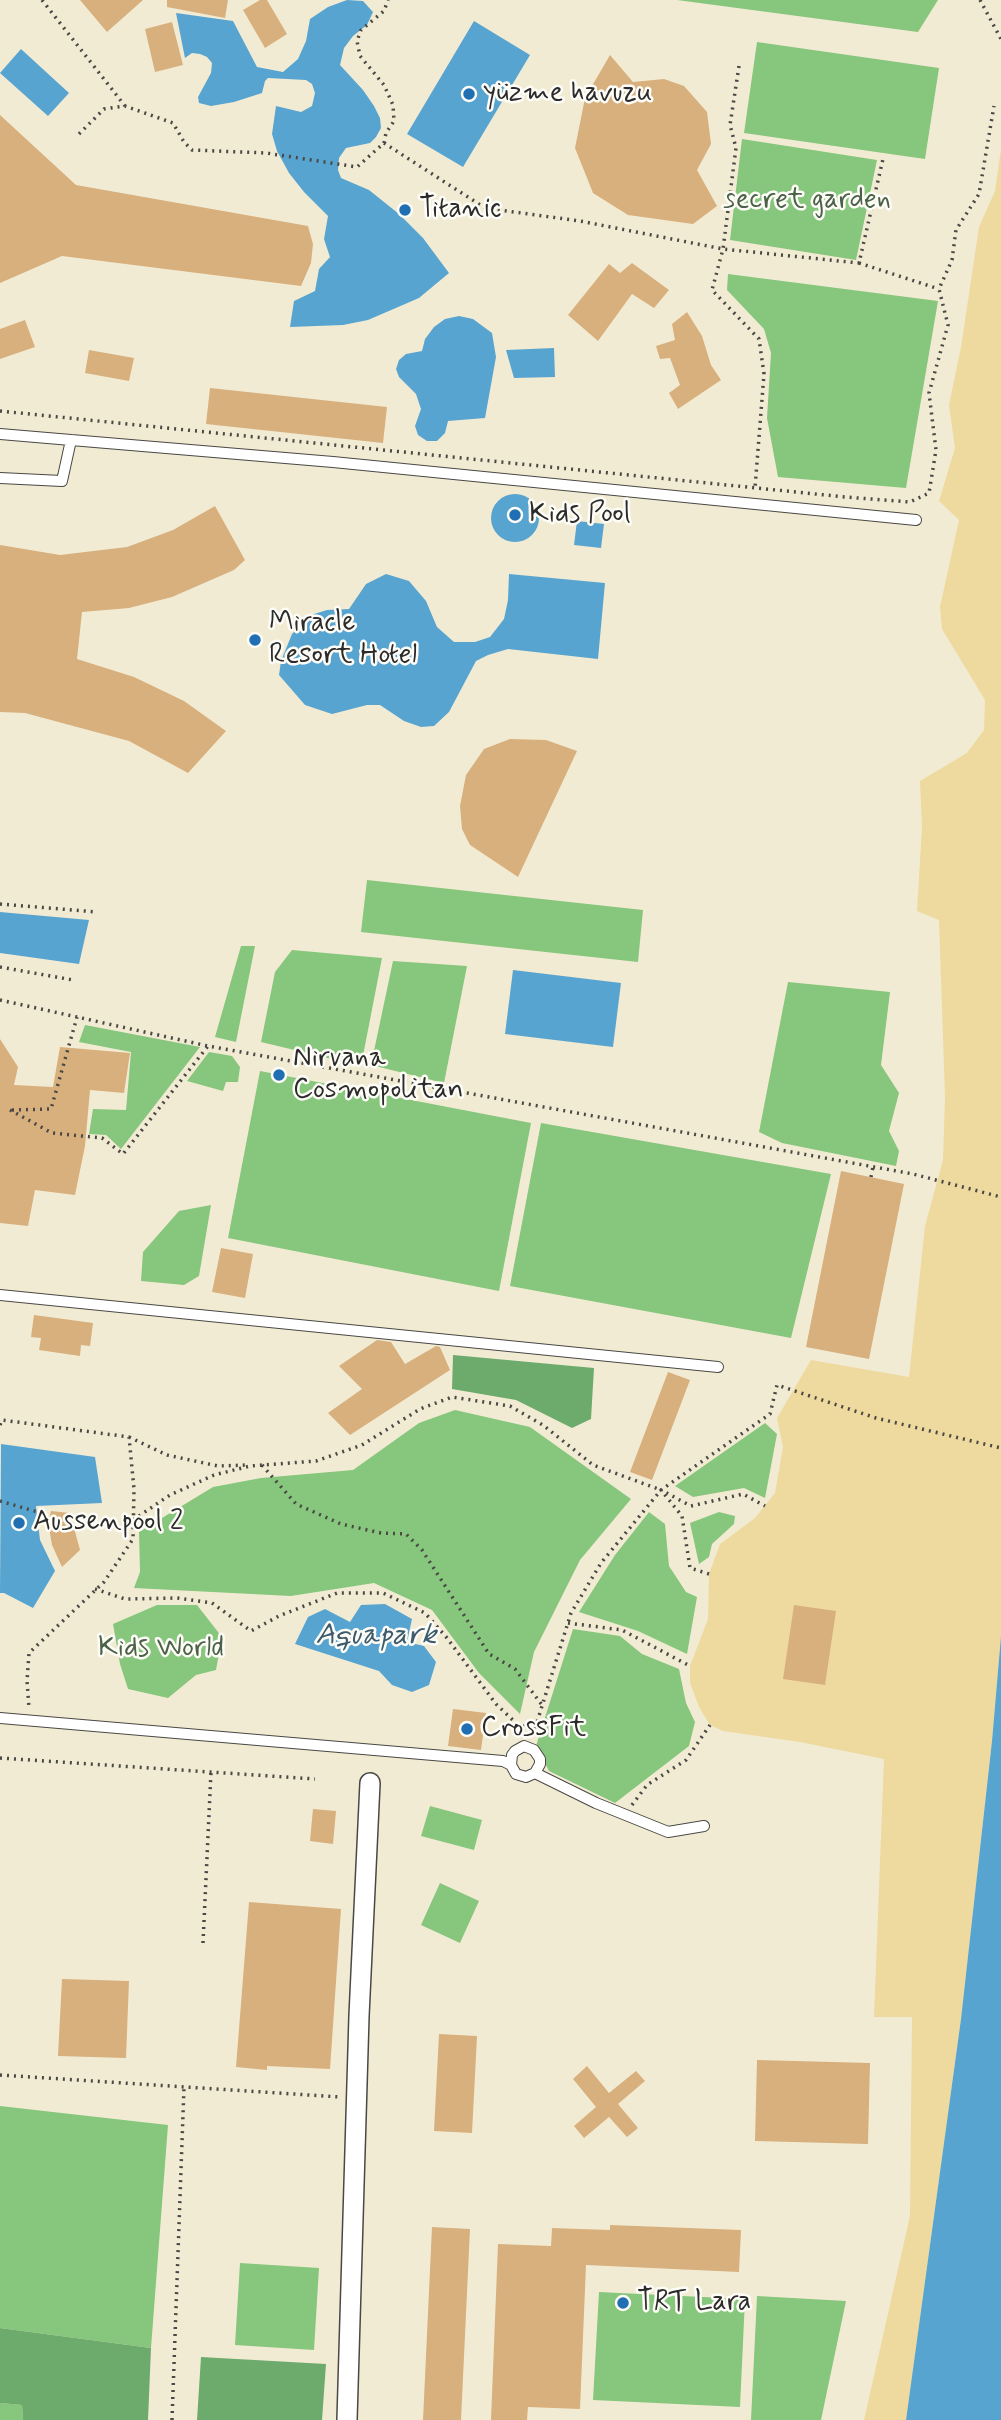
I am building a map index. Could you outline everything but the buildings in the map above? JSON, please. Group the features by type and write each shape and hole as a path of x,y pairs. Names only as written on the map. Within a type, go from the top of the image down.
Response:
{"street":[{"path":"348,2420 356,2098 370,1783"}],"lane":[{"path":"0,434 333,461 916,520"},
{"path":"0,478 62,481 71,440"},
{"path":"0,1295 719,1367"},
{"path":"0,1718 503,1761 526,1777 535,1773 540,1759 530,1747 519,1748 512,1755 511,1765"},
{"path":"535,1773 668,1832 704,1826"}],"path":[{"path":"42,0 125,106"},
{"path":"79,134 104,109 125,106 173,123 192,150 266,153 358,167 384,143 386,133 394,121 393,105 384,85 360,56 357,41 361,30 384,11 388,0"},
{"path":"981,0 1001,39"},
{"path":"739,66 730,125 736,148 723,249 712,290 759,339 764,374 755,488"},
{"path":"0,411 910,502 929,493 936,450 929,393 948,325 939,289 952,260 956,230 979,194 994,106"},
{"path":"384,143 485,208 580,221 723,249 859,263 939,289"},
{"path":"859,263 883,159"},
{"path":"0,904 97,912"},
{"path":"0,967 73,980"},
{"path":"0,1000 208,1046 913,1174 1001,1197"},
{"path":"77,1017 51,1109 10,1110 52,1133 102,1138 123,1154 208,1046"},
{"path":"871,1177 873,1167"},
{"path":"530,1747 571,1613 601,1563 661,1490 770,1414 777,1385 876,1418 1001,1447"},
{"path":"0,1425 2,1420 129,1437 166,1455 218,1466 262,1465 316,1461 362,1445 420,1409 452,1397 510,1406 543,1425 593,1465 661,1490 691,1506 743,1494 765,1506"},
{"path":"29,1712 29,1654 104,1582 133,1539 134,1489 129,1437"},
{"path":"133,1520 170,1495 214,1475 262,1465"},
{"path":"262,1465 296,1504 341,1524 381,1533 406,1534 422,1550 489,1654 515,1669 542,1706"},
{"path":"661,1490 682,1516 690,1568 709,1574"},
{"path":"0,1502 41,1513"},
{"path":"95,1590 125,1599 177,1598 212,1604 251,1631 279,1616 337,1593 383,1593 425,1614 447,1638 496,1703 518,1725 535,1729"},
{"path":"568,1623 622,1630 690,1666"},
{"path":"625,1815 647,1785 686,1760 710,1725"},
{"path":"0,1758 315,1779"},
{"path":"203,1943 211,1772"},
{"path":"0,2075 356,2098"},
{"path":"172,2420 184,2087"}],"green space":[{"path":"677,0 938,0 918,32"},
{"path":"757,42 939,68 925,159 744,133"},
{"name":"secret garden","path":"742,139 877,160 856,260 730,240"},
{"path":"728,274 938,301 906,488 778,477 767,418 771,353 764,329 727,290"},
{"path":"367,880 643,910 638,962 361,932"},
{"path":"241,946 255,946 236,1042 215,1037"},
{"path":"292,950 382,958 361,1066 261,1042 275,972"},
{"path":"393,961 467,966 444,1083 371,1065"},
{"path":"788,982 890,992 881,1065 899,1093 889,1131 899,1151 896,1166 782,1143 759,1132"},
{"path":"85,1025 200,1047 121,1149 106,1135 89,1134 93,1109 126,1110 131,1052 79,1042"},
{"path":"209,1052 232,1056 240,1067 238,1082 226,1082 223,1091 187,1081"},
{"path":"260,1071 531,1123 499,1291 228,1238"},
{"path":"541,1123 831,1174 791,1338 510,1286"},
{"path":"211,1205 199,1276 184,1285 141,1281 143,1252 179,1211"},
{"path":"453,1355 594,1368 591,1419 572,1428 516,1400 452,1389"},
{"path":"455,1410 530,1427 631,1499 580,1560 534,1652 520,1714 479,1673 432,1610 374,1583 291,1596 134,1588 140,1572 139,1532 213,1487 261,1478 353,1470 419,1423"},
{"path":"765,1423 777,1434 765,1498 744,1488 693,1497 675,1486"},
{"path":"649,1512 665,1524 669,1566 686,1592 697,1597 687,1654 638,1631 579,1612 615,1555"},
{"path":"719,1512 735,1516 734,1524 712,1544 709,1557 699,1564 690,1523"},
{"name":"Kids World","path":"157,1605 197,1605 222,1637 216,1670 196,1675 168,1698 128,1689 120,1664 113,1624"},
{"path":"573,1629 620,1636 642,1654 679,1669 686,1703 695,1722 689,1746 615,1803 549,1771 536,1746"},
{"path":"430,1806 482,1820 474,1850 421,1836"},
{"path":"440,1883 479,1901 460,1943 421,1925"},
{"path":"0,2106 168,2125 151,2348 0,2328"},
{"path":"240,2263 319,2268 314,2350 235,2345"},
{"path":"599,2292 745,2299 740,2407 593,2400"},
{"path":"757,2296 846,2301 821,2420 751,2420"},
{"path":"0,2328 151,2348 148,2420 23,2420 22,2405 0,2403"},
{"path":"201,2357 326,2364 322,2420 197,2420"},
{"path":"0,2403 22,2405 23,2420 0,2420"}],"sand":[{"path":"1001,149 1001,1636 961,2019 906,2420 864,2420 910,2216 912,2017 874,2017 884,1759 800,1742 723,1731 710,1725 699,1707 690,1683 690,1666 708,1619 709,1574 720,1544 755,1518 775,1493 783,1447 777,1418 811,1360 909,1377 925,1226 943,1160 945,1097 939,920 917,911 922,827 920,781 967,753 984,730 985,700 942,629 940,607 959,520 939,501 955,448 949,405 961,347 979,227 995,191"}],"water":[{"path":"347,0 363,1 373,12 367,25 353,36 344,48 340,65 374,106 381,128 370,143 346,148 339,158 338,170 341,178 369,190 399,214 423,238 449,273 419,298 368,320 343,325 290,327 294,301 315,291 319,269 330,257 324,239 328,216 289,173 277,151 272,134 276,106 301,112 312,106 315,93 312,84 306,80 268,78 262,93 211,106 199,103 198,97 211,73 212,63 200,54 192,53 185,58 176,13 233,21 257,67 283,72 298,59 306,41 310,19 328,7"},
{"name":"yüzme havuzu","path":"474,21 530,55 463,167 407,134"},
{"path":"21,49 69,93 48,116 0,73"},
{"path":"459,316 473,319 492,333 496,357 485,418 448,421 445,433 437,441 427,441 418,435 415,426 421,409 416,394 399,377 396,369 399,360 406,354 422,351 425,339 434,327 445,319"},
{"path":"554,348 555,377 514,378 506,350"},
{"name":"Kids Pool","path":"515,494 532,501 539,518 532,535 515,542 498,535 491,518 498,501"},
{"path":"577,521 604,524 601,548 574,545"},
{"path":"386,574 409,581 426,601 437,627 454,642 475,642 490,637 504,619 509,574 605,583 598,659 508,649 488,655 476,661 449,712 434,726 421,727 404,721 380,705 367,705 332,714 305,705 279,675 281,661 292,634 311,615 327,610 349,609 366,584"},
{"path":"0,912 89,920 79,964 0,953"},
{"path":"513,970 621,983 613,1047 505,1034"},
{"name":"Aussenpool 2","path":"1,1444 95,1457 102,1503 36,1506 40,1540 55,1571 33,1608 0,1593"},
{"name":"Aquapark","path":"385,1604 412,1619 407,1642 424,1646 436,1662 429,1685 412,1692 392,1685 379,1671 295,1644 308,1617 325,1609 350,1622 361,1605"},
{"path":"1001,1636 1001,2420 906,2420 961,2019"}],"place":[{"name":"yüzme havuzu","path":"469,94"},
{"name":"Titanic","path":"405,210"},
{"name":"Kids Pool","path":"515,515"},
{"name":"Miracle Resort Hotel","path":"255,640"},
{"name":"Nirvana Cosmopolitan","path":"279,1075"},
{"name":"Aussenpool 2","path":"19,1523"},
{"name":"CrossFit","path":"467,1729"},
{"name":"TRT Lara","path":"623,2303"}]}
